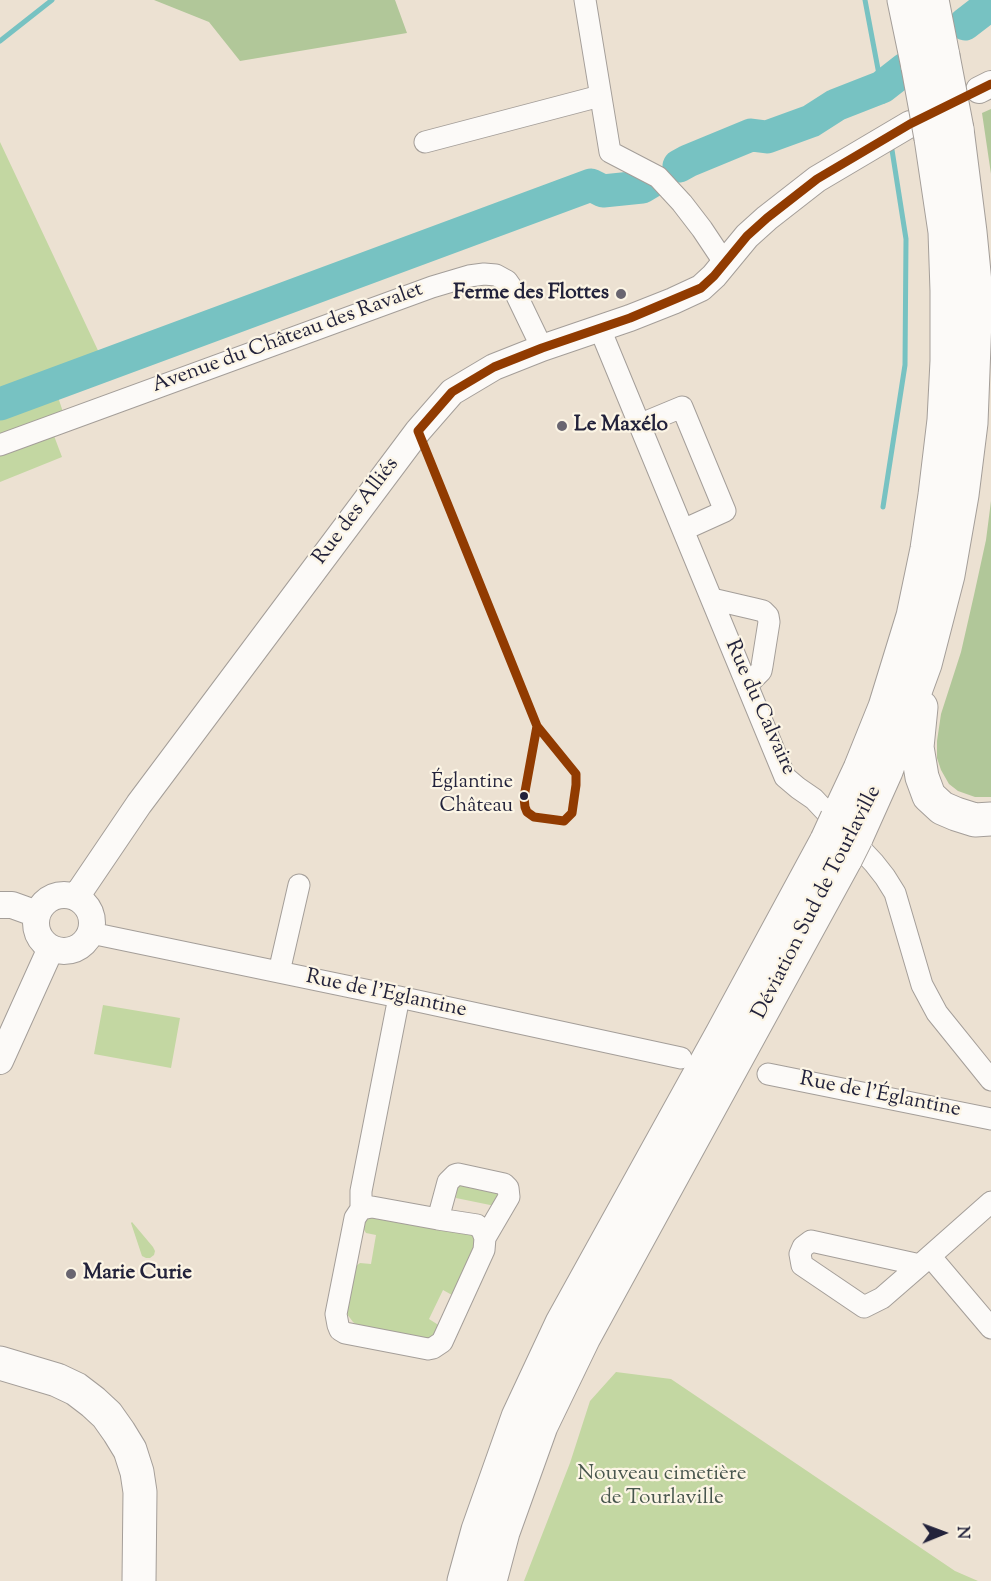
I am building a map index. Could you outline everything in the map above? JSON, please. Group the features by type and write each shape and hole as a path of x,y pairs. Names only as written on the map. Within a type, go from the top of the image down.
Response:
{"highway":[{"name":"Déviation Sud de Tourlaville","path":"904,0 930,61"},
{"name":"Déviation Sud de Tourlaville","path":"490,1581 503,1532 541,1426 584,1337 841,838 913,616 935,495 947,361 945,232 932,130 930,61 932,0"},
{"name":"Déviation Sud de Tourlaville","path":"464,1581 478,1530 518,1417 562,1323 722,1034 841,838 886,771 925,664 948,574 962,495 971,423 975,292 970,232 932,130"},
{"path":"925,664 917,747 922,777 929,796 942,808 956,814 975,820 991,819"},
{"path":"0,1363 57,1380 76,1389 107,1415 119,1431 130,1450 140,1492 139,1581"}],"street":[{"path":"585,0 610,152 658,177 682,203 726,262"},
{"path":"424,142 600,96"},
{"name":"Rue des Alliés","path":"76,897 139,804 418,430 452,392 494,367 600,329 701,288 747,236 817,179 932,130"},
{"name":"Avenue du Château des Ravalet","path":"0,445 432,286 469,276 496,275 507,281 516,294 542,348"},
{"name":"Rue du Calvaire","path":"600,329 785,777 814,799 874,862 890,885 895,893 922,985 937,1012 991,1080"},
{"path":"641,424 682,407 725,511 683,530"},
{"path":"712,599 763,611 768,616 770,622 762,666 747,685"},
{"path":"279,972 299,885"},
{"path":"67,895 76,897 83,902 92,916 91,933 87,940 75,950 58,951 44,944 40,937 37,930 37,914 49,899 67,895"},
{"path":"0,905 12,905 37,914"},
{"name":"Rue de l'Eglantine","path":"91,933 681,1058"},
{"path":"0,1061 51,948"},
{"path":"361,1209 372,1207 477,1225 482,1230 485,1238 484,1250 445,1337 438,1345 428,1350 345,1333 338,1325 336,1314 355,1218 361,1209 361,1191 399,997"},
{"name":"Rue de l'Églantine","path":"768,1074 991,1119"},
{"path":"438,1219 448,1182 455,1175 504,1184 508,1188 509,1197 485,1238"},
{"path":"991,1202 925,1261 882,1298 864,1307 802,1264 800,1254 803,1247 811,1241 925,1261 991,1328"}],"green space":[{"path":"154,0 395,0 407,33 240,61 209,22"},
{"path":"991,109 991,174 982,113"},
{"path":"0,142 102,359 54,385 63,412 48,420 62,457 0,482"},
{"path":"991,501 991,797 975,797 958,791 949,784 937,758 937,741 941,714 961,652 974,595 986,540"},
{"path":"103,1005 180,1018 171,1068 94,1054"},
{"path":"457,1185 503,1189 495,1206 456,1198"},
{"path":"371,1214 471,1234 475,1241 476,1245 456,1294 452,1295 443,1290 429,1319 440,1326 432,1338 358,1326 347,1314 356,1266 360,1263 371,1264 376,1235 366,1233 363,1228 365,1220"},
{"path":"132,1222 155,1251 150,1258 142,1256"},
{"name":"Nouveau cimetière de Tourlaville","path":"616,1372 671,1379 955,1571 978,1581 524,1581 570,1463 590,1401"}],"waterway":[{"path":"0,41 52,0"},
{"path":"865,0 884,101"},
{"path":"965,24 991,4"},
{"path":"679,166 751,135 767,137 811,121 836,105 882,87 905,69"},
{"path":"883,507 905,365 906,239 892,150"},
{"path":"0,404 591,185 603,191 642,187 652,181"}],"transit line":[{"path":"418,431 452,392 494,367 630,318 701,288 747,236 817,179 910,124 991,84"},
{"path":"418,431 471,562 537,726 418,431"},
{"path":"537,726 576,774 572,813 564,821 534,817 527,812 525,807 524,797 537,726"}],"place":[{"name":"Ferme des Flottes","path":"621,294"},
{"name":"Le Maxélo","path":"562,426"},
{"name":"Églantine Château","path":"524,796"},
{"name":"Marie Curie","path":"71,1274"}]}
